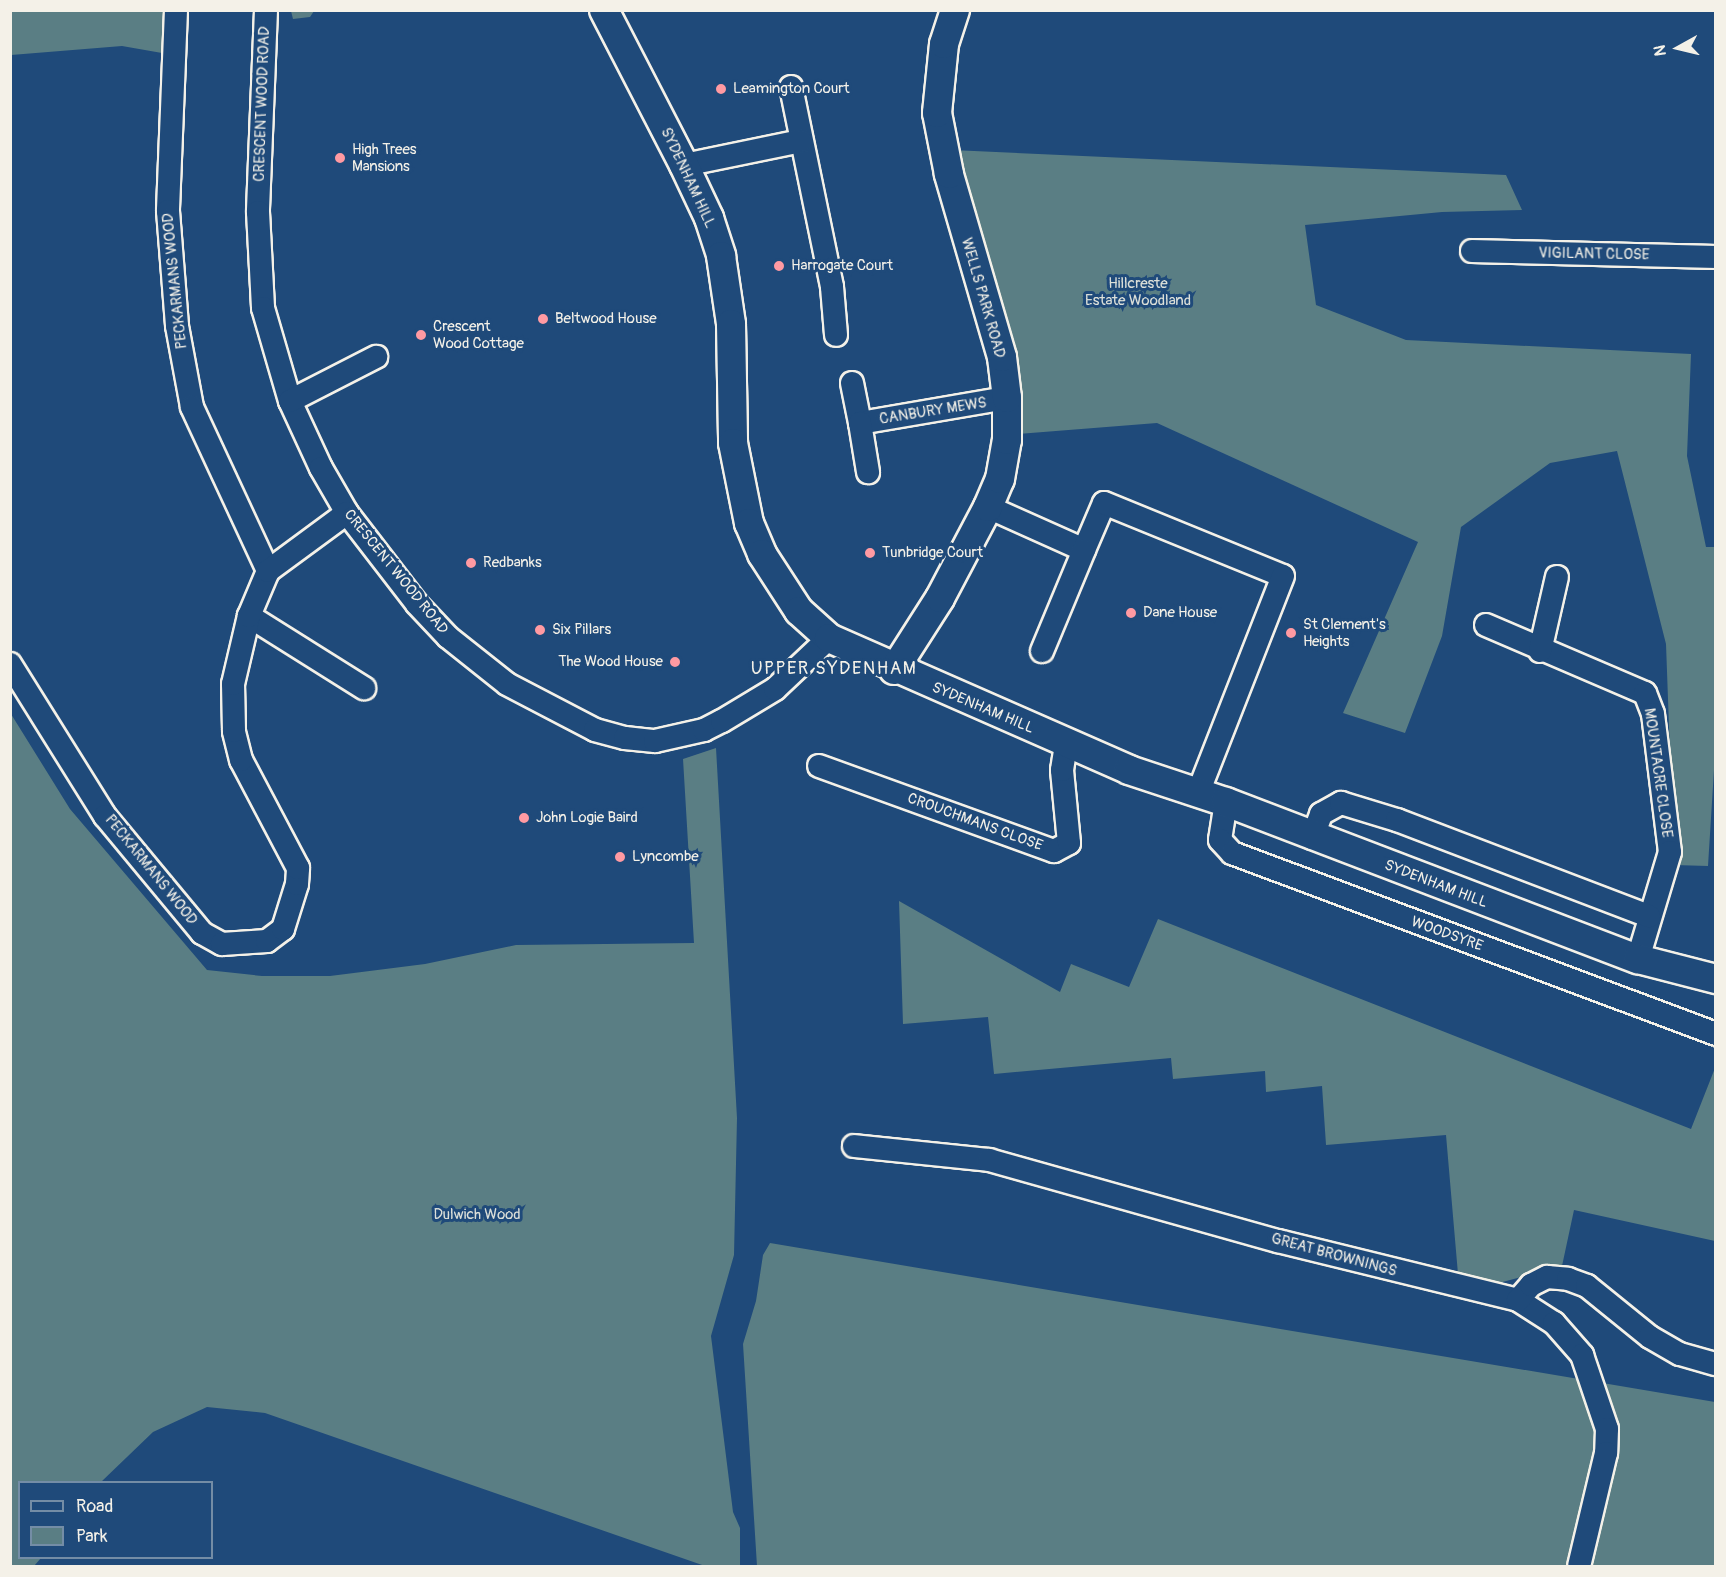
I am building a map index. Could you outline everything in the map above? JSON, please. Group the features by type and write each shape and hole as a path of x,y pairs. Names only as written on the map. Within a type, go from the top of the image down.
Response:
{"street":[{"name":"PECKARMANS WOOD","path":"10,664 105,816 202,933 222,944 267,941 283,929 297,884 298,868 241,760 234,731 233,684 249,616 268,571 192,406 177,326 168,211 176,10"},
{"name":"CRESCENT WOOD ROAD","path":"266,10 259,258 263,308 290,401 347,513 417,604 448,637 481,665 534,700 595,730 625,738 655,741 704,730 722,722 775,689 828,638"},
{"name":"SYDENHAM HILL","path":"603,10 710,218 721,256 731,324 733,443 749,523 762,554 799,611 828,638 894,670 1066,744 1226,802 1312,838 1638,959 1716,979"},
{"name":"WELLS PARK ROAD","path":"894,670 940,598 988,507 1002,469 1007,398 1002,357 952,186 937,113 944,44 955,10"},
{"path":"791,87 832,287 836,335"},
{"path":"684,165 801,141"},
{"name":"VIGILANT CLOSE","path":"1472,251 1716,257"},
{"path":"290,401 376,357"},
{"name":"CANBURY MEWS","path":"852,383 868,472"},
{"name":"CANBURY MEWS","path":"860,423 1007,398"},
{"path":"1042,651 1104,503 1283,576 1198,793"},
{"path":"988,507 1084,550"},
{"path":"268,571 347,513"},
{"path":"1540,651 1557,577"},
{"path":"249,616 363,688"},
{"name":"MOUNTACRE CLOSE","path":"1485,625 1540,651 1645,693 1653,714 1670,852 1638,959"},
{"name":"CROUCHMANS CLOSE","path":"819,766 1054,851 1069,843 1062,770 1066,744"},
{"name":"WOODSYRE","path":"1226,802 1220,840 1232,853 1716,1034"},
{"path":"1312,838 1321,814 1341,803 1397,820 1649,916"},
{"name":"GREAT BROWNINGS","path":"854,1146 989,1160 1278,1241 1518,1300 1554,1323 1582,1355 1607,1429 1606,1453 1579,1566"},
{"path":"1518,1300 1531,1285 1547,1277 1568,1279 1587,1286 1650,1337 1680,1353 1716,1364"}],"green space":[{"path":"11,10 164,11 162,53 122,46 11,55"},
{"path":"291,10 314,11 310,17 293,19"},
{"name":"Hillcreste Estate Woodland","path":"952,150 1506,175 1522,210 1442,212 1305,225 1316,305 1406,340 1691,354 1687,456 1706,547 1716,547 1716,738 1708,866 1674,865 1666,644 1617,451 1550,463 1461,527 1442,636 1405,733 1343,713 1418,542 1157,423 1018,434 1015,343"},
{"name":"Dulwich Wood","path":"11,714 70,809 207,970 262,976 330,976 425,964 516,945 694,943 683,759 716,748 737,1118 734,1255 711,1336 733,1512 740,1528 740,1566 705,1566 265,1413 207,1407 153,1432 102,1481 18,1481 18,1559 40,1559 34,1566 11,1566"},
{"path":"899,901 1060,992 1071,964 1129,987 1158,919 1691,1129 1715,1068 1715,1241 1574,1210 1562,1266 1495,1284 1458,1274 1446,1135 1326,1145 1322,1086 1266,1092 1265,1071 1173,1079 1171,1058 994,1074 988,1017 903,1024"},
{"path":"770,1243 1715,1402 1715,1566 757,1566 743,1344 756,1301 763,1255"}],"place":[{"name":"Leamington Court","path":"721,89"},
{"name":"High Trees Mansions","path":"340,158"},
{"name":"Harrogate Court","path":"779,266"},
{"name":"Beltwood House","path":"543,319"},
{"name":"Crescent Wood Cottage","path":"421,335"},
{"name":"Tunbridge Court","path":"870,553"},
{"name":"Redbanks","path":"471,563"},
{"name":"Dane House","path":"1131,613"},
{"name":"Six Pillars","path":"540,630"},
{"name":"St Clement's Heights","path":"1291,633"},
{"name":"The Wood House","path":"675,662"},
{"name":"John Logie Baird","path":"524,818"},
{"name":"Lyncombe","path":"620,857"}],"district":[{"name":"UPPER SYDENHAM","path":"834,669"}]}
